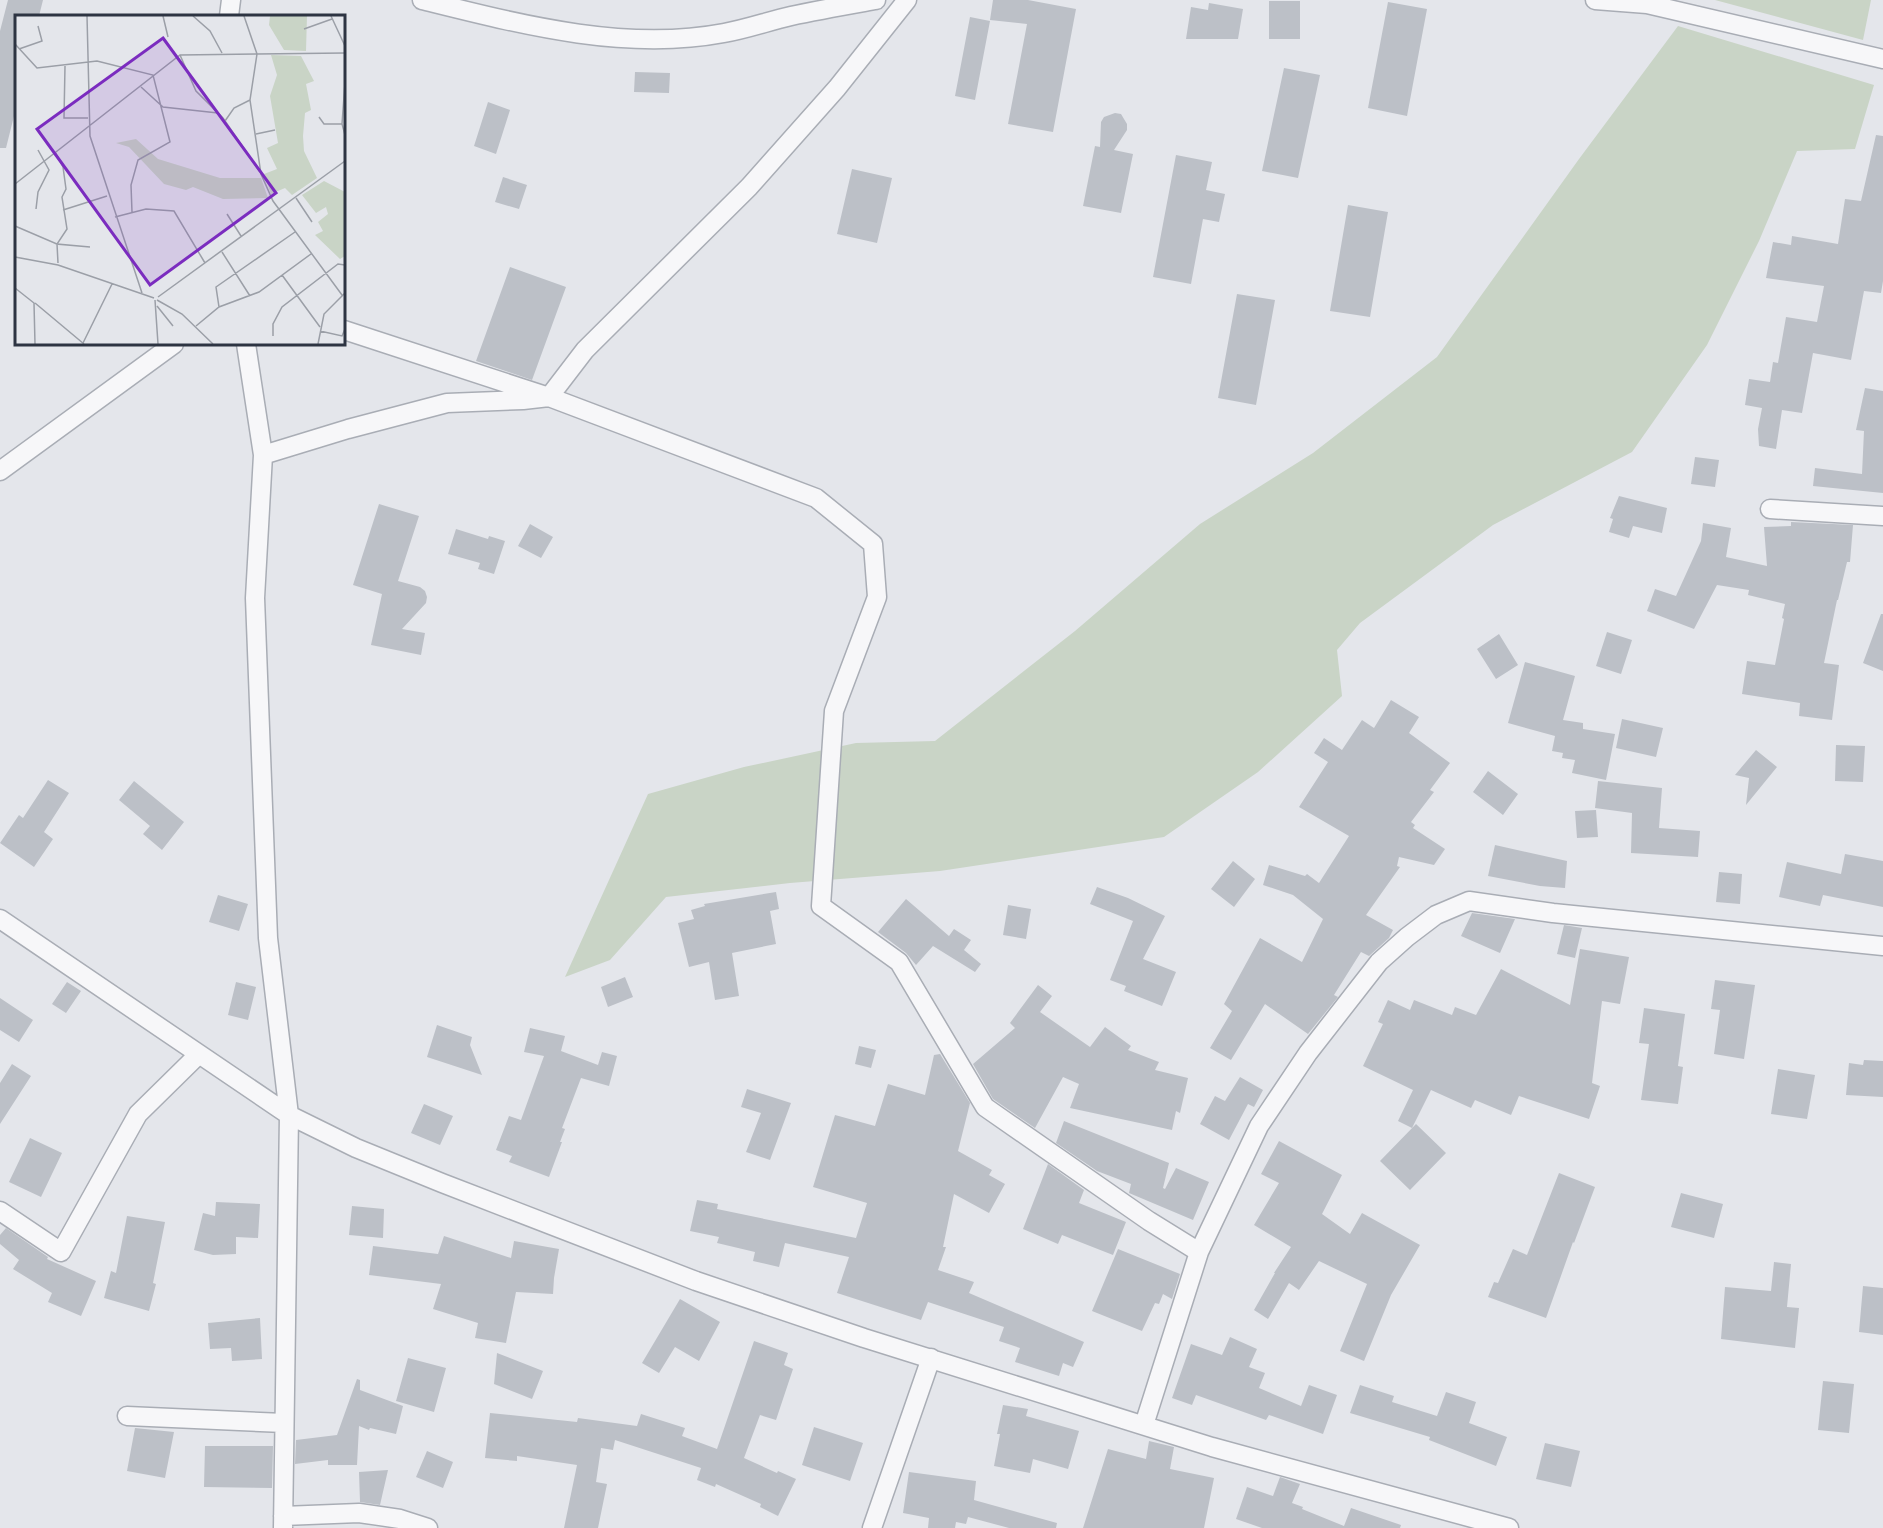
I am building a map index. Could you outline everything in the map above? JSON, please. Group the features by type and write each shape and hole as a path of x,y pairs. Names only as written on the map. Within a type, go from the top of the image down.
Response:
{"street":[{"path":"230,15 231,0"},
{"path":"422,0 554,30 611,38 658,39 723,33 792,16 876,0"},
{"path":"263,456 348,429 447,403 549,397 585,350 749,187 837,88 907,0"},
{"path":"1596,0 1644,2 1883,59"},
{"path":"345,330 549,397 816,498 873,544 877,597 834,711 821,906 899,962 985,1107 1149,1221 1199,1252"},
{"path":"0,471 173,345"},
{"path":"246,345 263,456 255,598 268,938 289,1115 283,1522 360,1513 400,1519 428,1528"},
{"path":"1770,509 1883,516"},
{"path":"1144,1425 1199,1252 1259,1126 1308,1053 1379,962 1436,915 1469,901 1553,914 1883,946"},
{"path":"0,920 289,1115 356,1148 696,1281 864,1338 1212,1447 1509,1528"},
{"path":"0,1211 61,1252 138,1114 198,1055"},
{"path":"872,1528 931,1358"},
{"path":"127,1416 284,1423"}],"green space":[{"path":"1715,0 1871,0 1863,40"},
{"path":"1678,26 1874,85 1855,149 1797,151 1759,241 1707,345 1632,452 1493,525 1360,623 1337,650 1342,696 1258,772 1164,837 940,871 790,883 666,897 610,960 565,977 648,794 744,767 856,743 935,741 1075,631 1200,524 1313,453 1437,357"}],"building":[{"path":"8,0 43,0 39,15 15,15 15,112 6,148 0,148 0,31"},
{"path":"993,0 1028,0 1076,9 1053,132 1008,124 1027,24 990,20"},
{"path":"1269,1 1300,1 1300,39 1269,39"},
{"path":"1388,2 1427,9 1407,116 1368,108"},
{"path":"1209,3 1243,9 1238,39 1186,39 1191,7 1208,10"},
{"path":"970,17 990,21 975,100 955,96"},
{"path":"1284,68 1320,75 1298,178 1262,171"},
{"path":"635,72 670,73 669,93 634,92"},
{"path":"488,102 510,110 496,154 474,146"},
{"path":"1115,113 1121,114 1127,124 1127,130 1114,150 1133,154 1121,213 1083,206 1095,146 1100,147 1101,122 1104,117"},
{"path":"1876,135 1883,136 1883,281 1881,293 1864,291 1851,360 1813,353 1802,413 1782,410 1776,449 1759,446 1758,429 1762,408 1745,405 1749,379 1770,382 1773,362 1778,363 1786,317 1817,322 1824,286 1766,278 1773,242 1791,245 1792,236 1838,244 1845,199 1861,201"},
{"path":"1176,155 1212,162 1206,190 1225,194 1219,222 1203,219 1191,284 1153,277"},
{"path":"852,169 892,178 877,243 837,234"},
{"path":"503,177 527,185 519,209 495,202"},
{"path":"1348,205 1388,212 1370,317 1330,311"},
{"path":"510,267 566,287 532,380 476,361"},
{"path":"1237,294 1275,300 1256,405 1218,398"},
{"path":"1865,388 1883,391 1883,493 1813,486 1815,468 1862,474 1864,431 1856,430"},
{"path":"1695,457 1719,460 1715,487 1691,484"},
{"path":"1619,496 1667,508 1662,533 1633,526 1629,538 1609,532 1613,519 1610,518"},
{"path":"379,504 419,516 398,581 420,587 425,591 427,597 426,603 402,629 425,633 421,655 371,645 382,594 353,585"},
{"path":"1791,522 1853,525 1850,562 1847,562 1837,600 1824,663 1839,665 1832,720 1799,716 1800,703 1742,694 1747,661 1775,665 1785,604 1748,595 1749,590 1717,585 1694,629 1647,611 1655,589 1676,596 1701,541 1703,523 1731,528 1726,557 1767,566 1764,527 1791,526"},
{"path":"530,524 553,537 541,558 518,546"},
{"path":"456,529 488,539 489,536 505,541 494,574 478,569 480,563 448,554"},
{"path":"1881,614 1883,614 1883,671 1863,663"},
{"path":"1607,632 1632,640 1621,674 1596,666"},
{"path":"1499,634 1518,665 1496,679 1477,649"},
{"path":"1525,662 1575,676 1563,720 1583,723 1583,729 1615,734 1606,780 1572,773 1575,760 1562,758 1563,753 1552,751 1555,736 1508,723"},
{"path":"1391,700 1419,717 1409,733 1450,763 1430,790 1434,792 1411,822 1415,825 1413,828 1445,849 1434,865 1399,857 1397,866 1400,867 1366,915 1393,930 1389,938 1369,956 1361,952 1334,995 1338,997 1308,1034 1265,1004 1231,1060 1210,1048 1232,1011 1224,1004 1260,938 1302,962 1323,919 1293,895 1263,885 1269,865 1305,876 1307,874 1319,883 1349,836 1299,807 1328,762 1314,753 1324,738 1342,750 1362,720 1374,728"},
{"path":"1622,719 1663,728 1656,757 1616,748"},
{"path":"1836,745 1865,746 1863,782 1835,781"},
{"path":"1756,750 1777,767 1746,805 1749,778 1735,775"},
{"path":"1488,771 1518,794 1503,815 1473,792"},
{"path":"48,780 69,793 44,832 53,839 34,867 0,843 19,815 23,818"},
{"path":"134,781 184,822 162,850 143,834 150,826 119,800"},
{"path":"1598,781 1662,788 1659,828 1700,831 1698,857 1631,853 1632,813 1595,808"},
{"path":"1596,810 1598,837 1577,838 1575,811"},
{"path":"1495,845 1567,861 1565,888 1540,886 1488,876"},
{"path":"1845,854 1883,861 1883,907 1823,895 1820,906 1779,897 1787,862 1841,874"},
{"path":"1233,861 1255,879 1234,907 1211,889"},
{"path":"1719,872 1742,874 1740,904 1716,902"},
{"path":"1097,887 1128,898 1165,916 1143,959 1176,972 1162,1006 1124,991 1126,986 1110,980 1133,921 1090,904"},
{"path":"776,892 779,909 770,911 776,944 732,953 739,996 715,1000 709,962 689,967 678,923 694,919 691,910 705,906 704,904"},
{"path":"218,895 248,904 239,931 209,922"},
{"path":"906,899 949,936 954,929 971,940 964,950 981,964 975,972 933,946 916,965 906,953 878,932"},
{"path":"1008,905 1031,909 1026,939 1003,935"},
{"path":"1472,913 1515,919 1500,953 1461,936"},
{"path":"1564,925 1582,928 1575,958 1557,954"},
{"path":"1580,949 1629,957 1620,1004 1602,1001 1592,1083 1600,1086 1589,1119 1519,1096 1511,1115 1475,1100 1471,1108 1431,1090 1412,1128 1398,1121 1413,1090 1363,1066 1383,1024 1378,1022 1388,1000 1410,1010 1414,1000 1452,1015 1455,1007 1476,1015 1501,969 1570,1005"},
{"path":"625,977 633,997 608,1007 601,987"},
{"path":"1715,980 1755,985 1744,1059 1714,1054 1720,1010 1711,1009"},
{"path":"67,982 81,991 66,1013 52,1004"},
{"path":"236,982 256,987 248,1020 228,1015"},
{"path":"1038,985 1052,996 1040,1012 1090,1047 1105,1027 1131,1046 1128,1050 1159,1062 1155,1070 1188,1078 1180,1113 1176,1111 1172,1130 1070,1108 1079,1084 1063,1077 1035,1128 993,1099 973,1064 1015,1028 1010,1023"},
{"path":"0,998 33,1020 19,1042 0,1030"},
{"path":"1644,1008 1685,1014 1678,1066 1683,1067 1678,1104 1641,1100 1649,1044 1639,1043"},
{"path":"437,1025 472,1037 470,1045 482,1075 427,1057"},
{"path":"530,1028 565,1036 561,1051 598,1065 602,1052 617,1056 609,1086 581,1078 562,1128 565,1129 560,1142 562,1142 549,1177 509,1162 512,1156 496,1150 509,1116 521,1120 544,1056 524,1052"},
{"path":"859,1046 876,1050 871,1068 855,1064"},
{"path":"940,1054 970,1103 958,1151 992,1170 989,1175 1005,1184 989,1213 954,1194 943,1247 946,1247 938,1270 974,1282 969,1293 1084,1342 1073,1367 1063,1363 1059,1376 1015,1362 1020,1348 999,1341 1004,1327 928,1302 921,1320 837,1293 849,1257 785,1243 779,1267 753,1261 755,1252 717,1243 719,1237 690,1231 697,1200 718,1204 717,1209 856,1238 867,1203 813,1187 835,1115 875,1126 888,1084 925,1095 934,1055"},
{"path":"1864,1060 1883,1061 1883,1097 1846,1095 1849,1063 1863,1065"},
{"path":"12,1064 31,1076 0,1124 0,1083"},
{"path":"1778,1069 1815,1075 1807,1119 1771,1114"},
{"path":"1240,1077 1263,1090 1254,1107 1248,1104 1229,1140 1200,1124 1215,1096 1225,1101"},
{"path":"747,1089 791,1103 770,1160 746,1152 761,1113 741,1107"},
{"path":"424,1104 453,1116 440,1145 411,1133"},
{"path":"1064,1121 1169,1163 1163,1188 1165,1189 1176,1168 1209,1182 1193,1220 1129,1193 1131,1184 1097,1171 1056,1143"},
{"path":"1416,1124 1446,1153 1410,1190 1380,1161"},
{"path":"30,1138 62,1153 41,1197 9,1182"},
{"path":"1279,1141 1342,1175 1322,1214 1350,1234 1362,1213 1420,1245 1391,1295 1364,1361 1340,1351 1367,1284 1319,1261 1299,1290 1289,1283 1268,1319 1254,1310 1291,1247 1254,1225 1279,1183 1261,1174"},
{"path":"1048,1164 1084,1190 1079,1203 1126,1222 1113,1255 1062,1235 1058,1244 1023,1229"},
{"path":"1559,1173 1595,1187 1546,1318 1488,1297 1494,1282 1498,1283 1513,1249 1527,1255"},
{"path":"1681,1193 1723,1204 1714,1238 1671,1227"},
{"path":"216,1202 260,1204 258,1238 236,1237 236,1254 213,1255 194,1250 203,1213 215,1216"},
{"path":"352,1206 384,1209 383,1238 349,1235"},
{"path":"127,1216 165,1222 153,1283 156,1284 149,1311 104,1298 111,1271 116,1273"},
{"path":"6,1228 48,1257 47,1259 96,1281 81,1316 48,1302 52,1293 13,1269 19,1260 0,1244 0,1235"},
{"path":"444,1236 511,1258 514,1241 559,1249 553,1294 516,1292 506,1343 475,1338 478,1323 433,1309 441,1284 369,1275 373,1246 438,1254"},
{"path":"1118,1249 1180,1274 1172,1299 1163,1294 1159,1304 1155,1303 1142,1331 1092,1311"},
{"path":"1774,1262 1791,1264 1787,1307 1799,1308 1795,1348 1721,1339 1725,1287 1771,1291"},
{"path":"1863,1286 1883,1288 1883,1335 1859,1332"},
{"path":"680,1299 720,1322 699,1361 675,1347 659,1373 642,1363"},
{"path":"260,1318 262,1359 232,1361 231,1348 210,1349 208,1323"},
{"path":"1230,1337 1257,1349 1249,1367 1265,1373 1259,1388 1301,1406 1309,1385 1337,1395 1323,1434 1269,1415 1266,1420 1196,1395 1192,1405 1172,1398 1191,1344 1222,1355"},
{"path":"754,1341 788,1353 784,1365 793,1369 776,1420 760,1415 744,1458 796,1479 778,1516 760,1507 761,1504 716,1484 715,1487 697,1480 701,1468 615,1440 613,1450 601,1448 596,1482 607,1484 598,1528 564,1528 577,1465 517,1456 517,1461 485,1458 490,1413 577,1422 578,1418 637,1426 641,1414 685,1428 682,1436 717,1449"},
{"path":"497,1353 543,1371 532,1399 494,1384"},
{"path":"408,1358 446,1368 434,1412 396,1401"},
{"path":"357,1379 360,1380 360,1390 403,1406 396,1434 359,1426 357,1465 328,1465 328,1460 295,1464 296,1440 337,1435"},
{"path":"1823,1381 1854,1384 1849,1433 1818,1430"},
{"path":"1360,1385 1394,1396 1392,1402 1437,1416 1446,1392 1476,1402 1469,1423 1507,1437 1496,1466 1429,1440 1430,1437 1350,1413"},
{"path":"1003,1405 1028,1409 1026,1416 1079,1431 1068,1469 1033,1459 1030,1473 994,1466"},
{"path":"814,1427 863,1443 850,1481 802,1465"},
{"path":"135,1428 174,1432 165,1478 127,1471"},
{"path":"1149,1441 1174,1447 1170,1469 1214,1478 1204,1528 1083,1528 1108,1449 1146,1459"},
{"path":"1545,1443 1580,1451 1571,1487 1536,1479"},
{"path":"205,1446 273,1446 272,1488 204,1487"},
{"path":"427,1451 453,1462 443,1488 416,1477"},
{"path":"388,1470 380,1505 360,1502 359,1472"},
{"path":"909,1472 976,1481 974,1500 1057,1523 1056,1528 1009,1528 968,1517 966,1524 956,1522 955,1528 928,1528 929,1518 903,1513"},
{"path":"1280,1477 1300,1484 1292,1503 1303,1507 1302,1509 1344,1526 1351,1508 1401,1525 1400,1528 1262,1528 1236,1519 1247,1487 1273,1496"}]}
